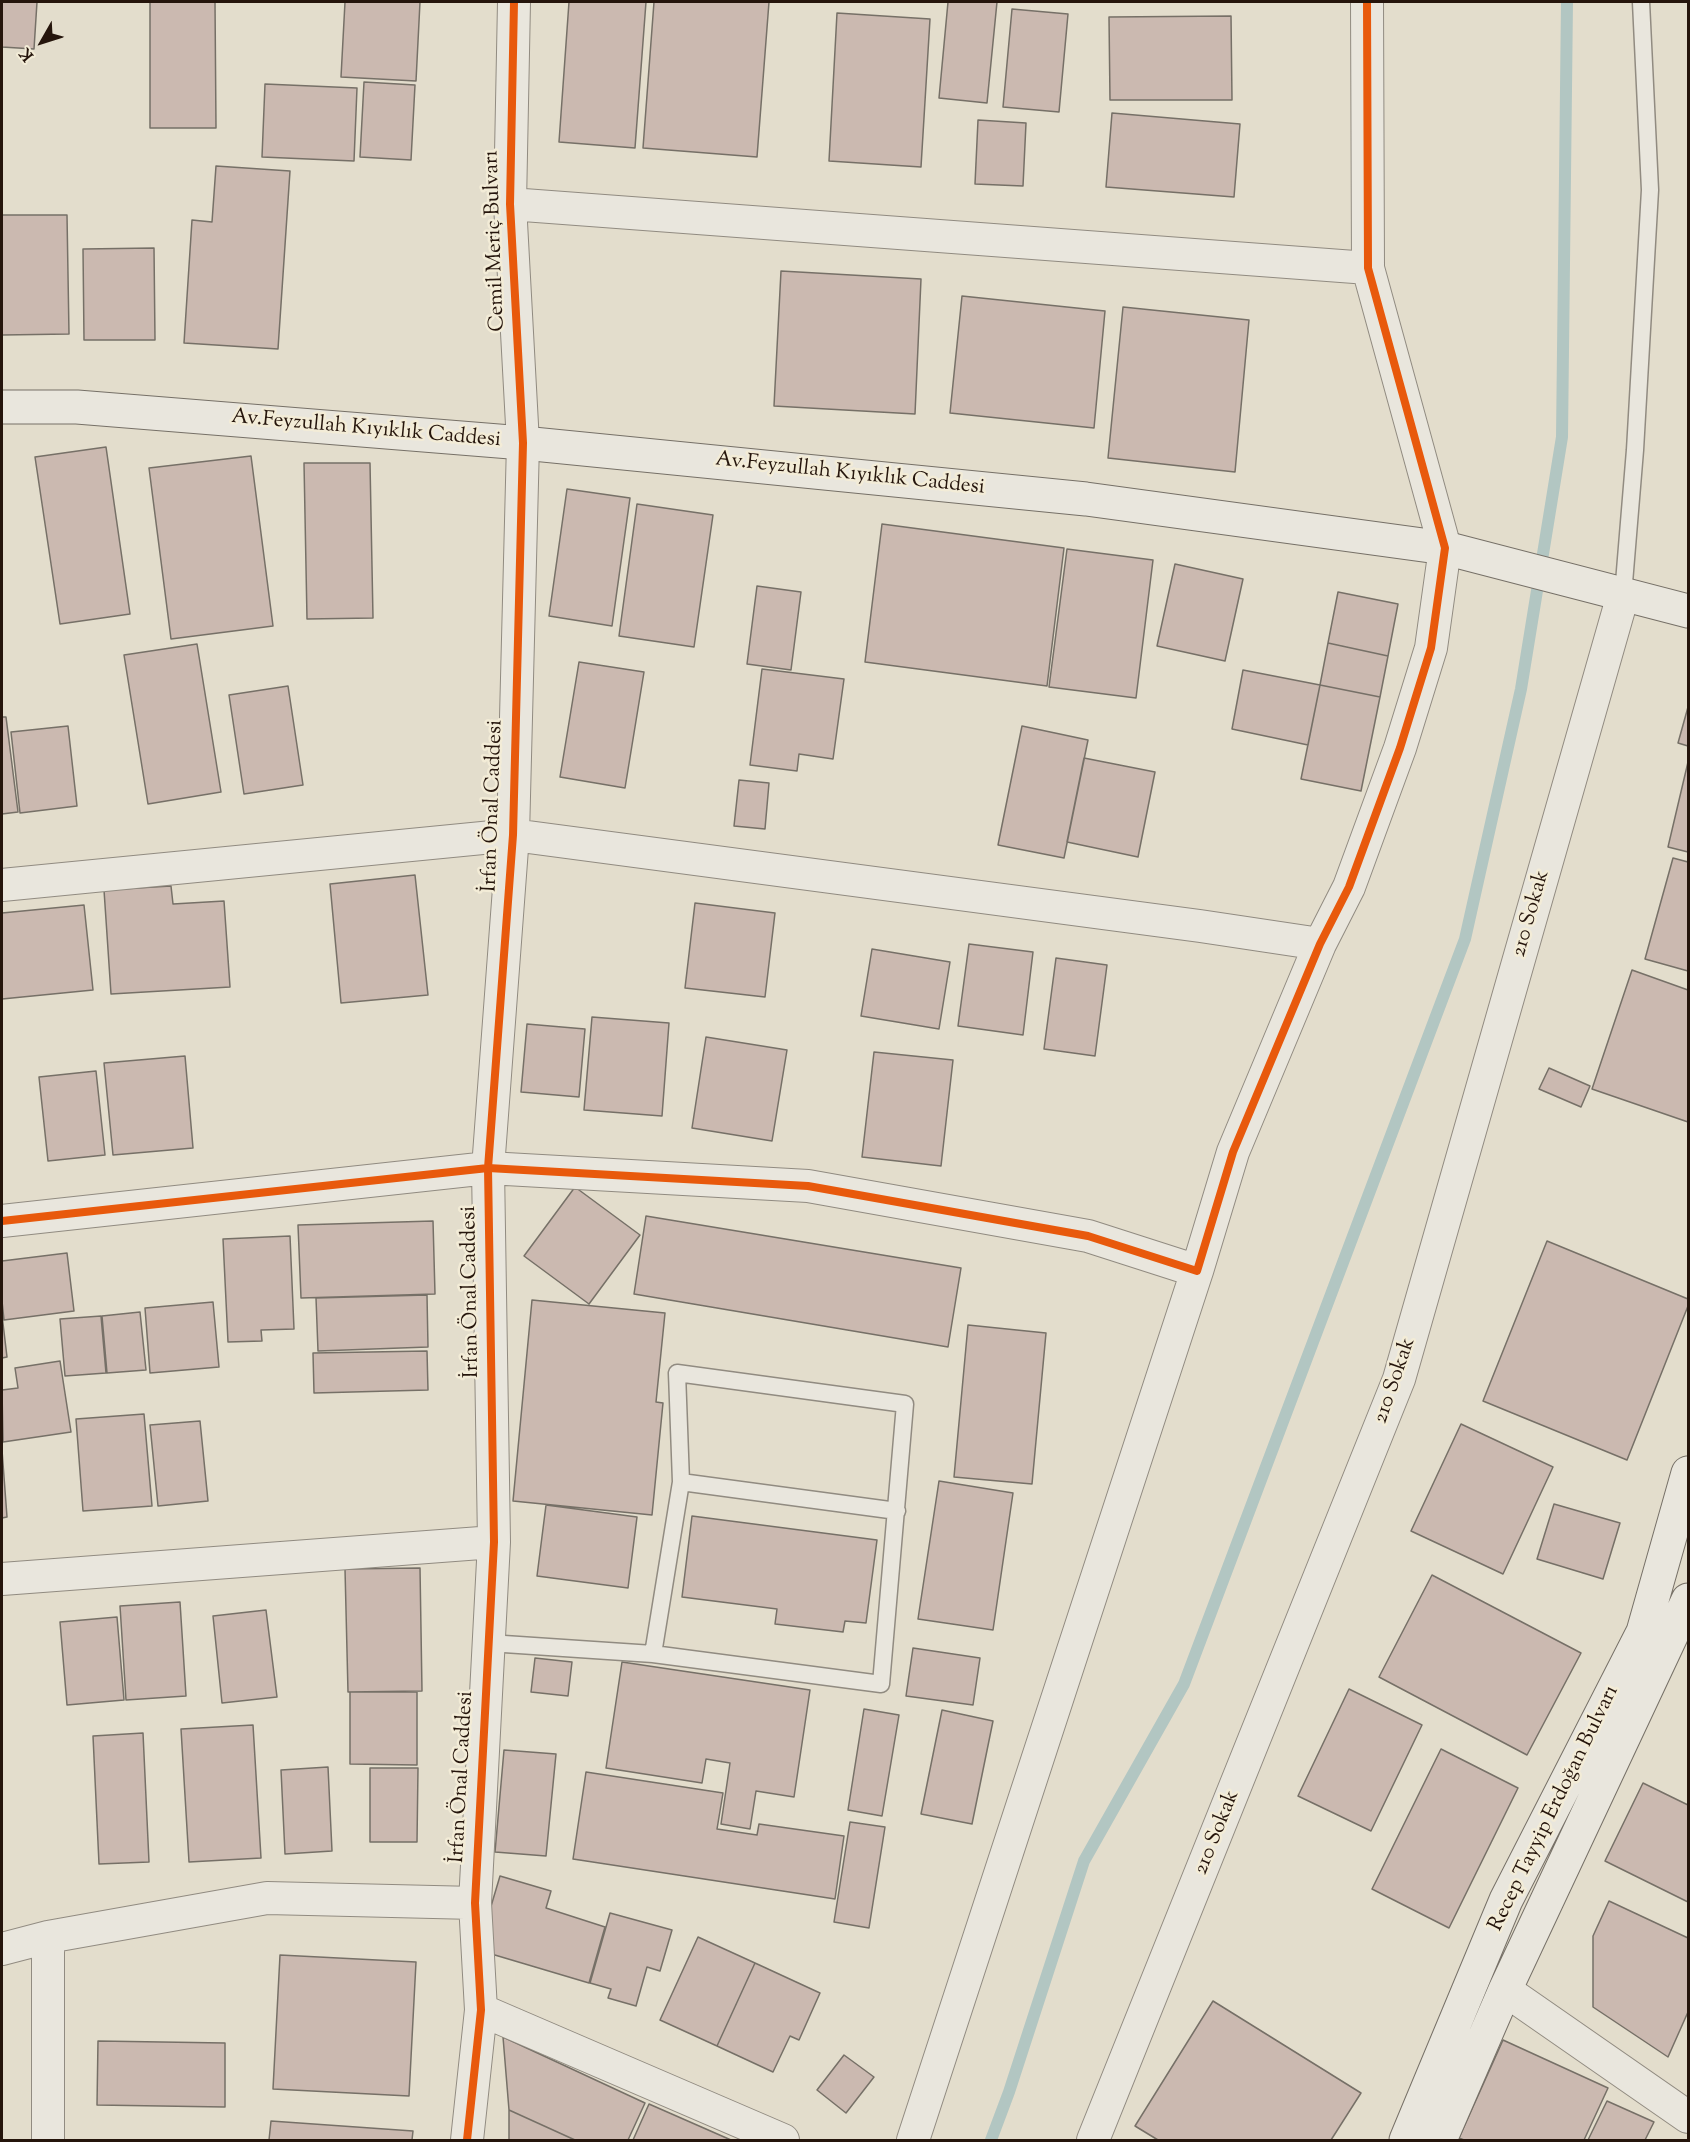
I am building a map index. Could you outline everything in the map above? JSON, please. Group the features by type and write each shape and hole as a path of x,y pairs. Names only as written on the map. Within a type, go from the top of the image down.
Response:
{"street":[{"name":"Cemil Meriç Bulvarı","path":"514,2 510,204 523,443"},
{"path":"913,2140 1197,1271 1233,1152 1320,944 1349,887 1400,748 1431,648 1444,548 1368,268 1367,2"},
{"path":"510,204 1368,268"},
{"name":"Av.Feyzullah Kıyıklık Caddesi","path":"2,407 77,407 523,443 1086,499 1444,548 1689,611"},
{"name":"İrfan Önal Caddesi","path":"467,2140 481,2010 475,1903 494,1542 488,1168 513,835 523,443"},
{"name":"210 Sokak","path":"1103,2136 1399,1378 1623,595"},
{"path":"2,885 513,835 1320,944"},
{"path":"2,1221 488,1168 808,1186 1088,1236 1197,1271"},
{"name":"Recep Tayyip Erdoğan Bulvarı","path":"1406,2140 1506,1900 1643,1632 1689,1473"},
{"path":"2,1579 494,1542"},
{"name":"Recep Tayyip Erdoğan Bulvarı","path":"1440,2140 1505,1990 1689,1600"},
{"path":"2,1949 48,1937 267,1898 475,1903"},
{"path":"48,1937 48,2140"},
{"path":"1505,1990 1689,2116"},
{"path":"481,2010 783,2140"}],"lane":[{"path":"1623,595 1635,450 1650,190 1641,2"},
{"path":"489,1643 653,1654 881,1684 905,1404 677,1374 681,1482 653,1654"},
{"path":"681,1482 897,1511"}],"building":[{"path":"2,2 37,2 34,49 2,47"},
{"path":"150,2 215,2 216,128 150,128"},
{"path":"345,2 420,2 416,81 341,77"},
{"path":"569,2 646,2 635,148 559,142"},
{"path":"654,2 769,2 757,157 643,148"},
{"path":"948,2 997,2 987,103 939,98"},
{"path":"1012,9 1068,14 1059,112 1003,107"},
{"path":"837,13 930,19 921,167 829,161"},
{"path":"1231,16 1232,100 1110,100 1109,17"},
{"path":"364,82 415,85 411,160 360,157"},
{"path":"265,84 357,88 354,161 262,157"},
{"path":"1112,113 1240,124 1234,197 1106,187"},
{"path":"978,120 1026,123 1023,186 975,184"},
{"path":"216,166 290,171 278,349 184,343 192,220 212,222"},
{"path":"2,215 67,215 69,334 2,335"},
{"path":"154,248 155,340 84,340 83,249"},
{"path":"781,271 921,279 915,414 774,406"},
{"path":"962,296 1105,311 1094,428 950,413"},
{"path":"1123,307 1249,320 1235,472 1108,458"},
{"path":"106,447 130,614 60,624 35,457"},
{"path":"251,456 273,626 171,639 149,468"},
{"path":"304,463 370,463 373,618 307,619"},
{"path":"567,489 630,498 612,626 549,616"},
{"path":"637,504 713,515 694,647 619,636"},
{"path":"882,524 1064,548 1047,686 865,662"},
{"path":"1067,549 1153,560 1136,698 1049,687"},
{"path":"1175,564 1243,579 1225,661 1157,646"},
{"path":"757,586 801,592 791,670 747,664"},
{"path":"1338,592 1398,604 1388,656 1328,643"},
{"path":"1328,643 1388,656 1380,697 1320,685"},
{"path":"197,644 221,792 148,804 124,655"},
{"path":"579,662 644,672 625,788 560,777"},
{"path":"762,669 844,679 833,759 799,754 797,771 750,765"},
{"path":"1243,670 1320,685 1308,745 1232,729"},
{"path":"1320,685 1380,697 1361,791 1301,779"},
{"path":"288,686 303,785 244,794 229,695"},
{"path":"1688,707 1688,746 1678,743"},
{"path":"2,717 6,717 18,812 2,814"},
{"path":"68,726 77,806 20,813 11,732"},
{"path":"1022,726 1088,740 1064,858 998,845"},
{"path":"1084,758 1155,772 1138,857 1067,842"},
{"path":"1688,762 1688,852 1668,847"},
{"path":"739,780 769,783 765,829 734,826"},
{"path":"1673,858 1688,862 1688,971 1645,959"},
{"path":"415,875 428,995 341,1003 330,884"},
{"path":"171,886 173,904 224,901 230,987 111,994 104,890"},
{"path":"695,903 775,913 765,997 685,988"},
{"path":"84,905 93,990 2,999 2,913"},
{"path":"969,944 1033,952 1023,1035 958,1026"},
{"path":"872,949 950,962 939,1029 861,1016"},
{"path":"1056,958 1107,965 1095,1056 1044,1049"},
{"path":"1632,970 1688,990 1688,1122 1592,1089"},
{"path":"592,1017 669,1023 662,1116 584,1110"},
{"path":"527,1024 585,1029 579,1097 521,1092"},
{"path":"706,1037 787,1050 772,1141 692,1128"},
{"path":"874,1052 953,1060 941,1166 862,1157"},
{"path":"185,1056 193,1148 113,1155 104,1063"},
{"path":"1549,1068 1590,1086 1581,1107 1539,1089"},
{"path":"96,1071 105,1155 48,1161 39,1077"},
{"path":"575,1187 640,1235 589,1304 524,1256"},
{"path":"646,1216 961,1268 948,1347 634,1294"},
{"path":"433,1221 435,1294 301,1298 298,1225"},
{"path":"290,1236 294,1329 261,1330 262,1341 228,1342 223,1239"},
{"path":"1547,1241 1688,1299 1688,1306 1627,1460 1483,1401"},
{"path":"67,1253 74,1311 4,1320 2,1261"},
{"path":"427,1295 428,1347 318,1351 316,1298"},
{"path":"532,1300 665,1313 656,1402 663,1403 652,1515 513,1501"},
{"path":"213,1302 219,1367 150,1373 145,1308"},
{"path":"140,1312 146,1370 107,1373 102,1316"},
{"path":"2,1315 7,1357 2,1358"},
{"path":"101,1316 106,1373 65,1376 60,1319"},
{"path":"968,1325 1046,1333 1032,1484 954,1477"},
{"path":"427,1351 428,1390 314,1393 313,1353"},
{"path":"60,1361 71,1432 3,1442 2,1390 18,1388 15,1368"},
{"path":"144,1414 152,1506 83,1511 76,1419"},
{"path":"200,1421 208,1501 158,1506 150,1425"},
{"path":"1461,1424 1553,1467 1503,1574 1411,1531"},
{"path":"2,1450 7,1517 2,1518"},
{"path":"939,1481 1013,1493 993,1630 918,1619"},
{"path":"1554,1504 1620,1523 1603,1579 1537,1559"},
{"path":"546,1505 637,1517 628,1588 537,1576"},
{"path":"692,1516 877,1540 866,1623 845,1621 843,1632 775,1624 777,1609 682,1597"},
{"path":"420,1568 422,1691 348,1692 345,1569"},
{"path":"1432,1575 1581,1653 1527,1755 1379,1677"},
{"path":"180,1602 186,1696 126,1700 120,1606"},
{"path":"266,1610 277,1697 222,1703 213,1616"},
{"path":"117,1617 124,1700 67,1705 60,1622"},
{"path":"913,1648 980,1658 973,1705 906,1696"},
{"path":"535,1658 572,1662 568,1696 531,1692"},
{"path":"622,1662 810,1690 794,1797 756,1791 750,1829 721,1824 730,1763 706,1759 702,1783 606,1768"},
{"path":"1349,1689 1422,1725 1371,1831 1298,1796"},
{"path":"350,1692 417,1692 417,1765 350,1764"},
{"path":"864,1709 899,1715 882,1816 848,1810"},
{"path":"942,1710 993,1721 972,1824 921,1814"},
{"path":"253,1725 261,1858 189,1862 181,1729"},
{"path":"143,1733 149,1862 99,1864 93,1736"},
{"path":"1441,1749 1518,1788 1449,1928 1372,1889"},
{"path":"504,1750 556,1754 546,1856 495,1852"},
{"path":"328,1767 332,1851 285,1854 281,1770"},
{"path":"370,1768 418,1768 417,1842 370,1842"},
{"path":"586,1772 723,1793 717,1829 757,1835 759,1824 844,1836 835,1899 573,1859"},
{"path":"1643,1783 1688,1805 1688,1902 1605,1861"},
{"path":"850,1822 885,1827 869,1928 834,1922"},
{"path":"500,1876 551,1891 546,1908 605,1927 589,1983 478,1950"},
{"path":"1609,1901 1688,1938 1688,2012 1668,2057 1593,2007 1593,1936"},
{"path":"610,1913 672,1930 660,1971 647,1967 636,2006 608,1998 611,1989 590,1983"},
{"path":"698,1937 755,1963 717,2046 660,2020"},
{"path":"280,1955 416,1962 409,2096 273,2089"},
{"path":"755,1963 820,1993 799,2040 790,2036 773,2072 717,2046"},
{"path":"1213,2001 1361,2093 1331,2140 1158,2140 1135,2126"},
{"path":"503,2037 645,2103 628,2140 575,2140 509,2110"},
{"path":"1503,2040 1608,2088 1584,2140 1464,2140 1459,2138"},
{"path":"98,2041 225,2043 225,2107 97,2105"},
{"path":"844,2055 874,2077 846,2113 817,2090"},
{"path":"1607,2101 1654,2122 1645,2140 1588,2140"},
{"path":"649,2104 731,2140 633,2140"},
{"path":"509,2110 575,2140 509,2140"},
{"path":"271,2121 413,2131 412,2140 269,2140"}],"waterway":[{"path":"991,2140 1009,2092 1084,1861 1184,1684 1465,939 1521,689 1562,437 1567,2"}],"cycle path":[{"path":"467,2140 481,2010 475,1903 494,1542 488,1168 513,835 523,443 510,204 514,2"},
{"path":"2,1221 488,1168 808,1186 1088,1236 1197,1271 1233,1152 1320,944 1349,887 1400,748 1431,648 1445,548 1368,268 1367,2"}]}
